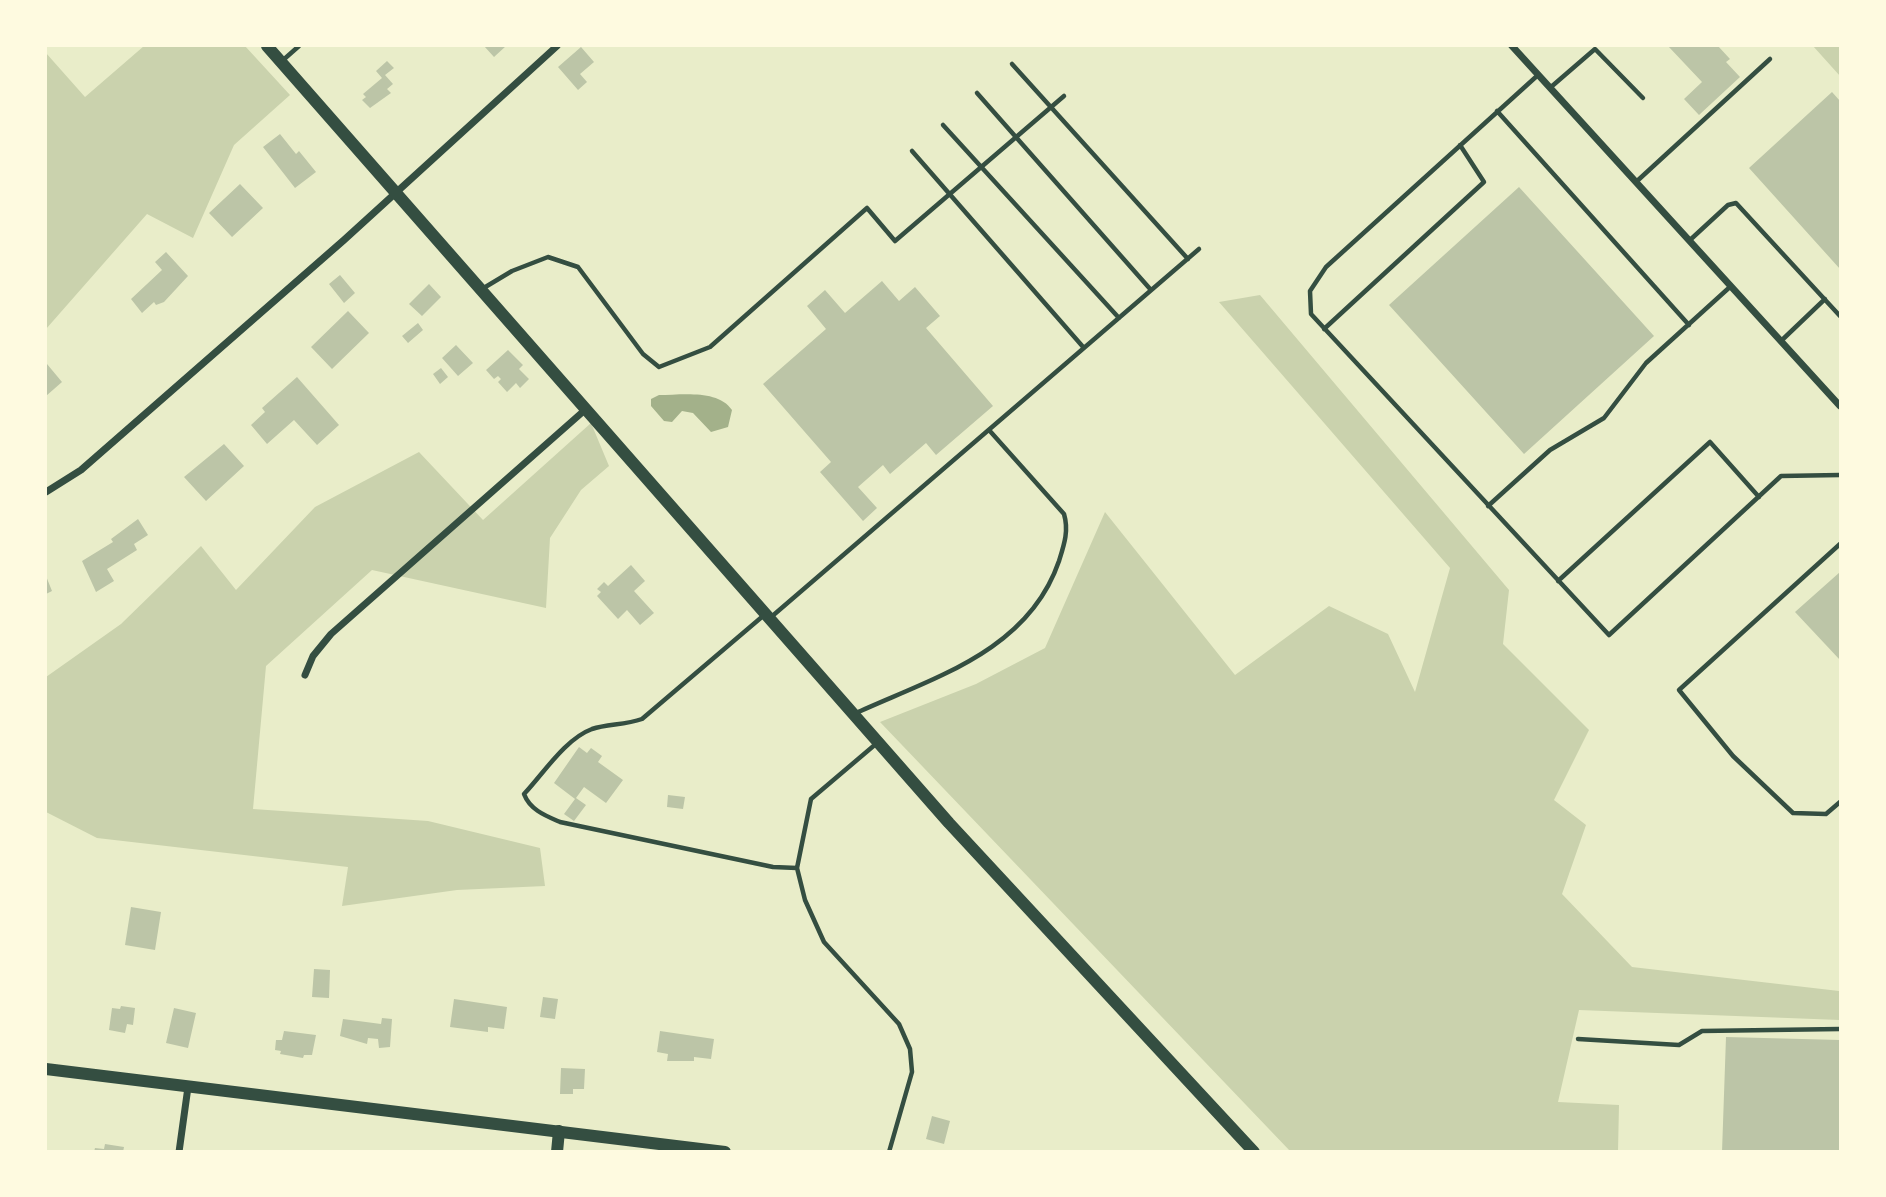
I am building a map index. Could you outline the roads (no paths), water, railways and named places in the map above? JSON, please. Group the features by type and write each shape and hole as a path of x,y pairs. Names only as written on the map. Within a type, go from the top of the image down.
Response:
{"street":[{"path":"267,46 877,742 1254,1152"},
{"path":"46,492 81,470 397,192 557,46"},
{"path":"1512,46 1840,406"},
{"path":"305,675 313,656 331,635 586,409"},
{"path":"46,1069 725,1152"},
{"path":"179,1152 188,1087"},
{"path":"557,1152 559,1131"}],"lane":[{"path":"282,62 299,46"},
{"path":"1550,87 1594,47 1643,98"},
{"path":"1636,181 1770,59"},
{"path":"1012,64 1188,259"},
{"path":"1539,74 1326,267 1310,291 1311,314 1609,635 1781,476 1840,475"},
{"path":"977,93 1151,290"},
{"path":"481,289 512,271 548,257 578,267 643,354 659,367 710,347 867,208 895,241 1064,96"},
{"path":"1497,111 1689,325"},
{"path":"943,125 1119,318"},
{"path":"1324,329 1484,182 1460,145"},
{"path":"912,151 1084,348"},
{"path":"1690,240 1728,205 1736,203 1840,316"},
{"path":"797,869 773,867 561,822 542,814 524,794 578,735 595,728 622,726 642,719 989,430 1199,249"},
{"path":"1488,506 1550,450 1604,418 1646,363 1731,286"},
{"path":"1781,341 1825,299"},
{"path":"853,714 950,674 983,654 1024,620 1050,583 1068,527 1064,514 989,430"},
{"path":"1558,582 1710,442 1759,497"},
{"path":"1840,544 1679,690 1733,755 1793,813 1826,814 1840,802"},
{"path":"877,742 811,799 797,869 805,900 824,942 900,1024 910,1049 912,1072 889,1152"},
{"path":"1578,1039 1679,1045 1702,1031 1840,1029"}]}
